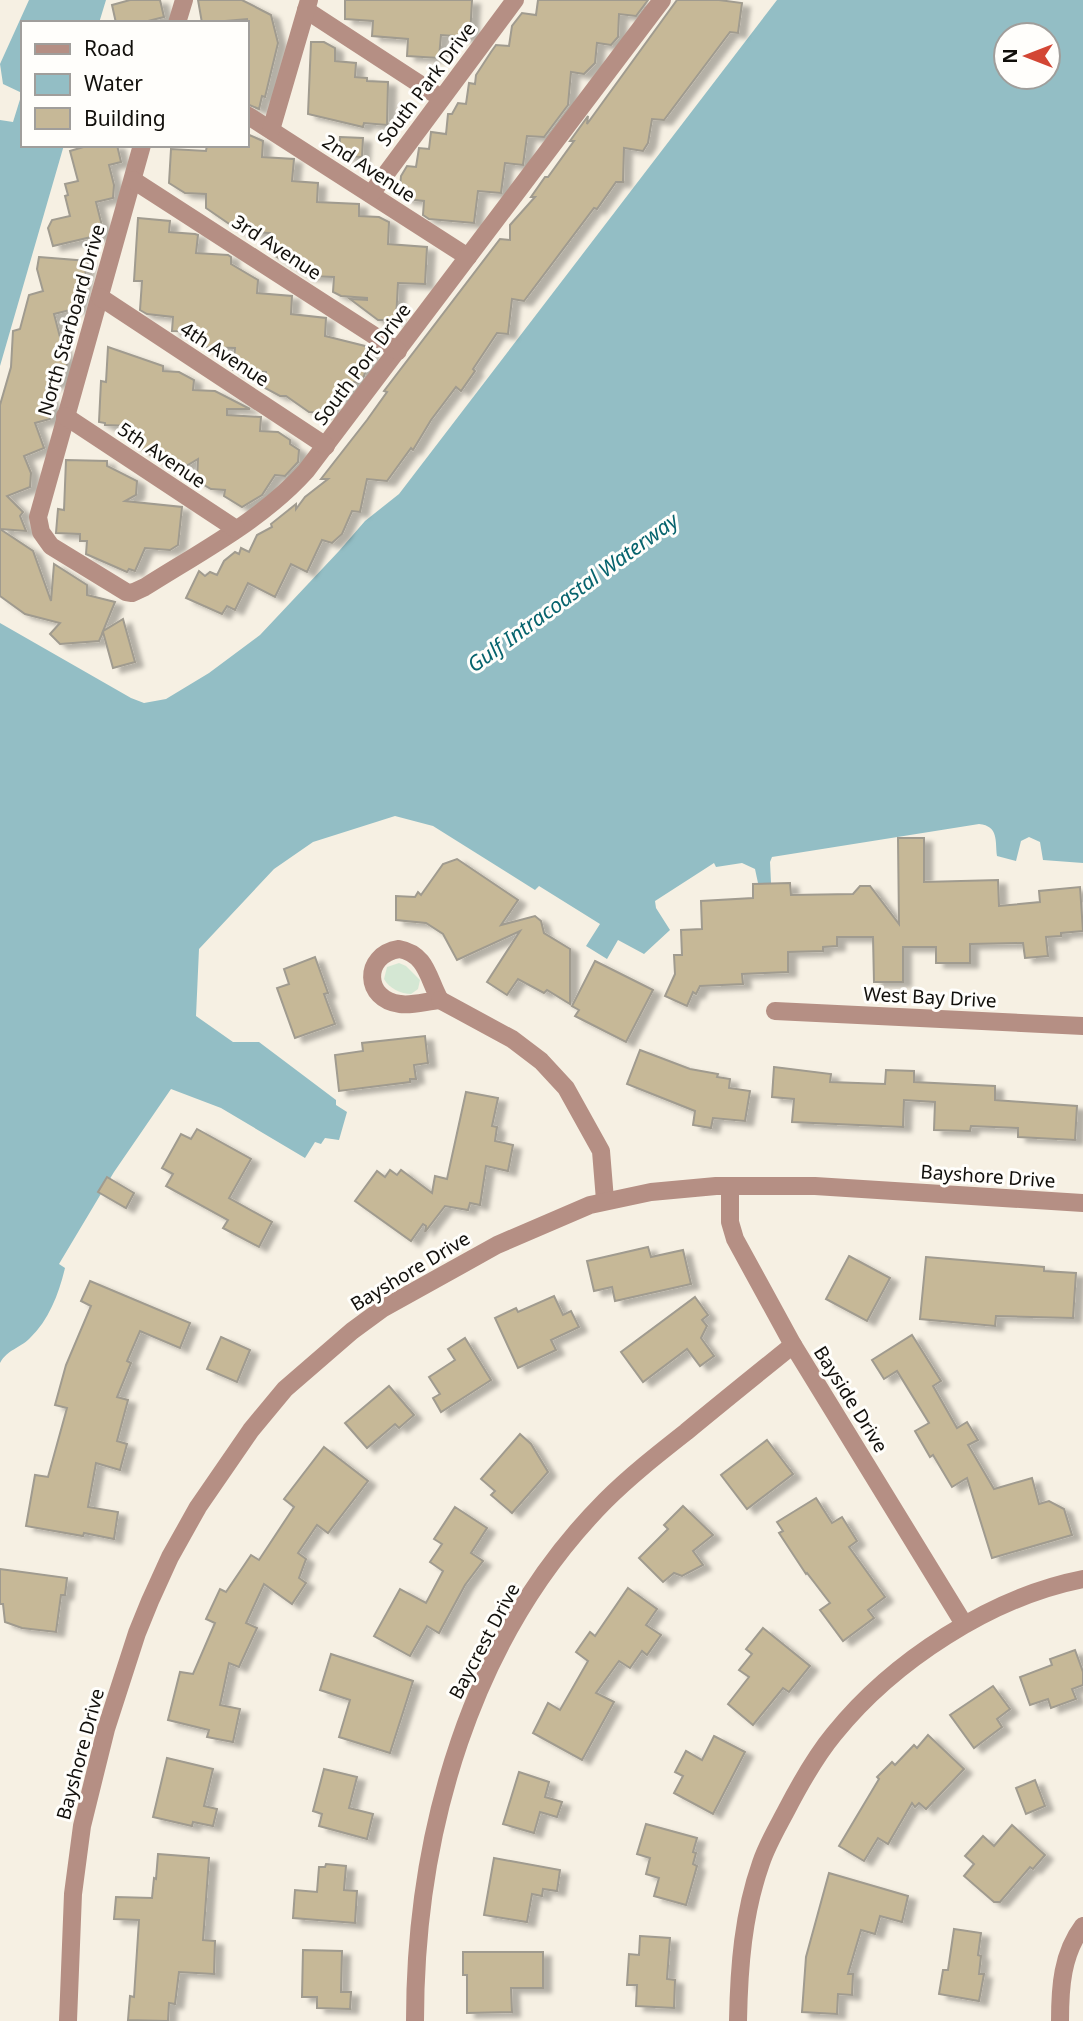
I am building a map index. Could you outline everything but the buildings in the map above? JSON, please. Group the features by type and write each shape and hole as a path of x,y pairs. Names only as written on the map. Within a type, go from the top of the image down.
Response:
{"street":[{"path":"178,21 184,0"},
{"name":"South Port Drive","path":"40,506 38,517 47,542 125,592 139,591 276,500 292,486 326,446 662,0"},
{"name":"South Park Drive","path":"371,194 510,2"},
{"path":"271,130 308,5 441,98"},
{"name":"2nd Avenue","path":"248,116 468,257"},
{"name":"North Starboard Drive","path":"40,506 141,147"},
{"name":"3rd Avenue","path":"133,180 398,351"},
{"name":"4th Avenue","path":"100,297 326,446"},
{"name":"5th Avenue","path":"65,416 236,529"},
{"path":"440,1000 512,1039 541,1061 566,1088 601,1151 605,1200"},
{"name":"West Bay Drive","path":"775,1011 1083,1026"},
{"name":"Bayside Drive","path":"730,1186 730,1222 735,1240 793,1345 964,1624"},
{"name":"Bayshore Drive","path":"68,2021 75,1870 93,1776 136,1633 170,1557 198,1507 264,1413 304,1371 352,1331 382,1309 497,1245 605,1200 674,1189 816,1186 1083,1203"},
{"name":"Baycrest Drive","path":"415,2021 419,1926 438,1812 468,1717 513,1624 578,1531 605,1501 793,1345"},
{"path":"738,2021 743,1934 754,1885 771,1839 806,1774 833,1734 863,1702 898,1672 964,1624 1018,1600 1083,1579"},
{"path":"1060,2021 1061,1983 1065,1965 1076,1936 1083,1926"}],"green space":[{"path":"399,963 420,980 418,989 411,994 396,990 384,979 387,967"}],"water":[{"path":"29,0 106,0 100,21 21,21 21,93 3,84 0,64"},
{"name":"Gulf Intracoastal Waterway","path":"777,0 1083,0 1083,863 1043,860 1040,842 1029,837 1021,841 1016,861 997,856 993,831 979,824 772,857 771,883 758,883 755,869 742,863 716,867 714,863 655,901 656,908 670,930 644,954 618,940 607,959 586,946 600,924 539,886 535,890 433,826 395,816 313,842 274,869 199,949 196,1016 233,1042 259,1042 336,1100 336,1105 347,1112 339,1140 325,1138 321,1144 315,1142 305,1158 221,1108 171,1089 114,1172 59,1264 65,1268 63,1277 43,1323 30,1338 0,1363 0,623 131,698 144,703 166,699 209,673 260,635 365,521 399,494"},
{"path":"21,96 21,147 63,147 0,366 0,120 13,122"}]}
